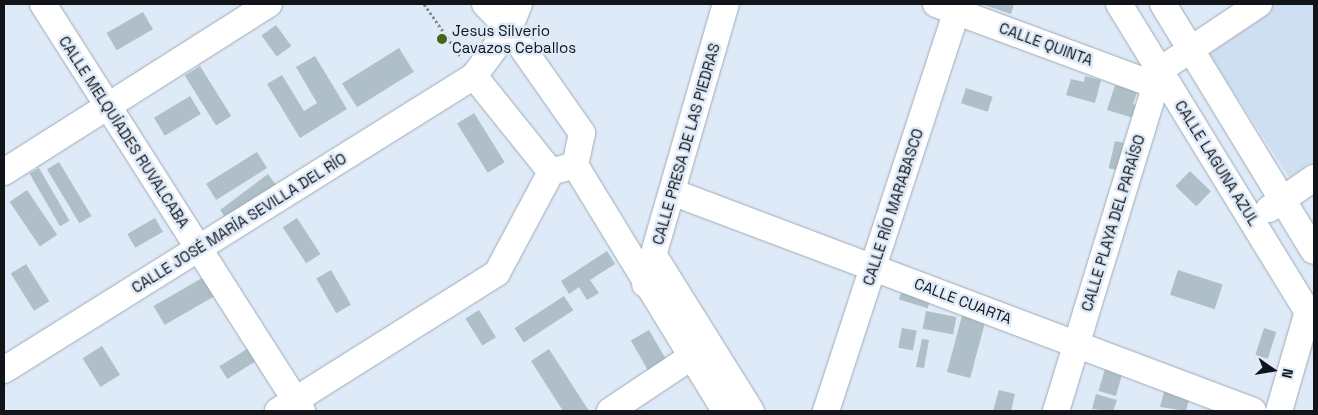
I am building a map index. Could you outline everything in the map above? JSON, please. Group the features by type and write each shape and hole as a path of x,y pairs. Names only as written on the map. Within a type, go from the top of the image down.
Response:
{"street":[{"name":"CALLE MELQUÍADES RUVALCABA","path":"43,4 198,248 292,408"},
{"path":"4,172 269,4"},
{"path":"292,408 497,273 563,169 582,133 510,29 484,4"},
{"path":"519,4 510,29 474,76 563,169 645,284 725,411"},
{"name":"CALLE PRESA DE LAS PIEDRAS","path":"645,284 726,4"},
{"name":"CALLE LAGUNA AZUL","path":"1119,4 1158,78 1252,220 1311,316"},
{"path":"1163,4 1314,250"},
{"path":"1158,78 1191,49 1259,4"},
{"name":"CALLE QUINTA","path":"951,6 1158,78"},
{"name":"CALLE RÍO MARABASCO","path":"826,411 873,267 951,6"},
{"name":"CALLE JOSÉ MARÍA SEVILLA DEL RÍO","path":"4,370 474,76"},
{"name":"CALLE PLAYA DEL PARAÍSO","path":"1056,411 1158,78"},
{"path":"1252,220 1314,178"},
{"name":"CALLE CUARTA","path":"672,192 1253,411"},
{"path":"654,256 751,411"},
{"path":"1279,411 1311,316"},
{"path":"610,411 691,358"}],"path":[{"path":"424,4 474,76"}],"shaded area":[{"path":"1274,4 1314,4 1314,161 1289,177 1206,49"}],"building":[{"path":"982,4 1014,4 1011,14"},
{"path":"143,12 153,29 117,50 107,33"},
{"path":"276,25 291,46 277,57 261,36"},
{"path":"399,48 414,72 357,107 342,84"},
{"path":"315,56 347,109 300,138 267,84 282,75 304,111 317,103 296,67"},
{"path":"200,66 231,116 216,126 185,76"},
{"path":"1085,76 1101,80 1095,103 1066,95 1071,79 1084,82"},
{"path":"1115,85 1137,92 1133,104 1141,107 1137,119 1107,110"},
{"path":"966,88 993,97 988,112 961,103"},
{"path":"190,96 201,114 165,136 154,118"},
{"path":"474,113 505,162 488,173 457,124"},
{"path":"1115,141 1133,145 1126,172 1109,168"},
{"path":"257,152 267,168 216,200 206,184"},
{"path":"59,162 91,216 79,223 47,169"},
{"path":"39,168 70,221 60,226 29,174"},
{"path":"1190,171 1211,191 1196,206 1175,186"},
{"path":"268,174 277,186 229,222 220,210"},
{"path":"27,190 57,235 40,247 10,202"},
{"path":"155,218 163,232 135,248 127,234"},
{"path":"297,218 320,254 306,263 283,227"},
{"path":"607,251 615,264 590,280 599,293 587,300 579,287 569,294 561,281"},
{"path":"26,264 49,301 34,311 11,274"},
{"path":"331,270 351,305 336,313 316,278"},
{"path":"1178,270 1223,285 1215,309 1170,295"},
{"path":"209,274 220,293 165,325 154,306"},
{"path":"903,286 932,295 928,308 899,299"},
{"path":"564,296 573,310 524,342 515,328"},
{"path":"479,310 496,337 482,346 465,318"},
{"path":"926,311 956,317 953,335 923,329"},
{"path":"963,312 986,318 970,378 947,372"},
{"path":"902,328 917,331 913,350 898,348"},
{"path":"1264,328 1276,332 1268,359 1255,355"},
{"path":"649,330 667,361 649,372 631,340"},
{"path":"922,339 929,340 924,368 916,367"},
{"path":"255,344 263,357 227,379 219,366"},
{"path":"102,346 120,375 101,387 82,358"},
{"path":"549,349 589,411 563,411 531,361"},
{"path":"1106,365 1123,370 1116,396 1099,391"},
{"path":"1165,388 1190,396 1186,411 1160,407"},
{"path":"999,390 1015,394 1011,411 993,411"},
{"path":"1096,394 1117,400 1113,411 1092,409"}],"place":[{"name":"Jesus Silverio Cavazos Ceballos","path":"442,39"}]}
